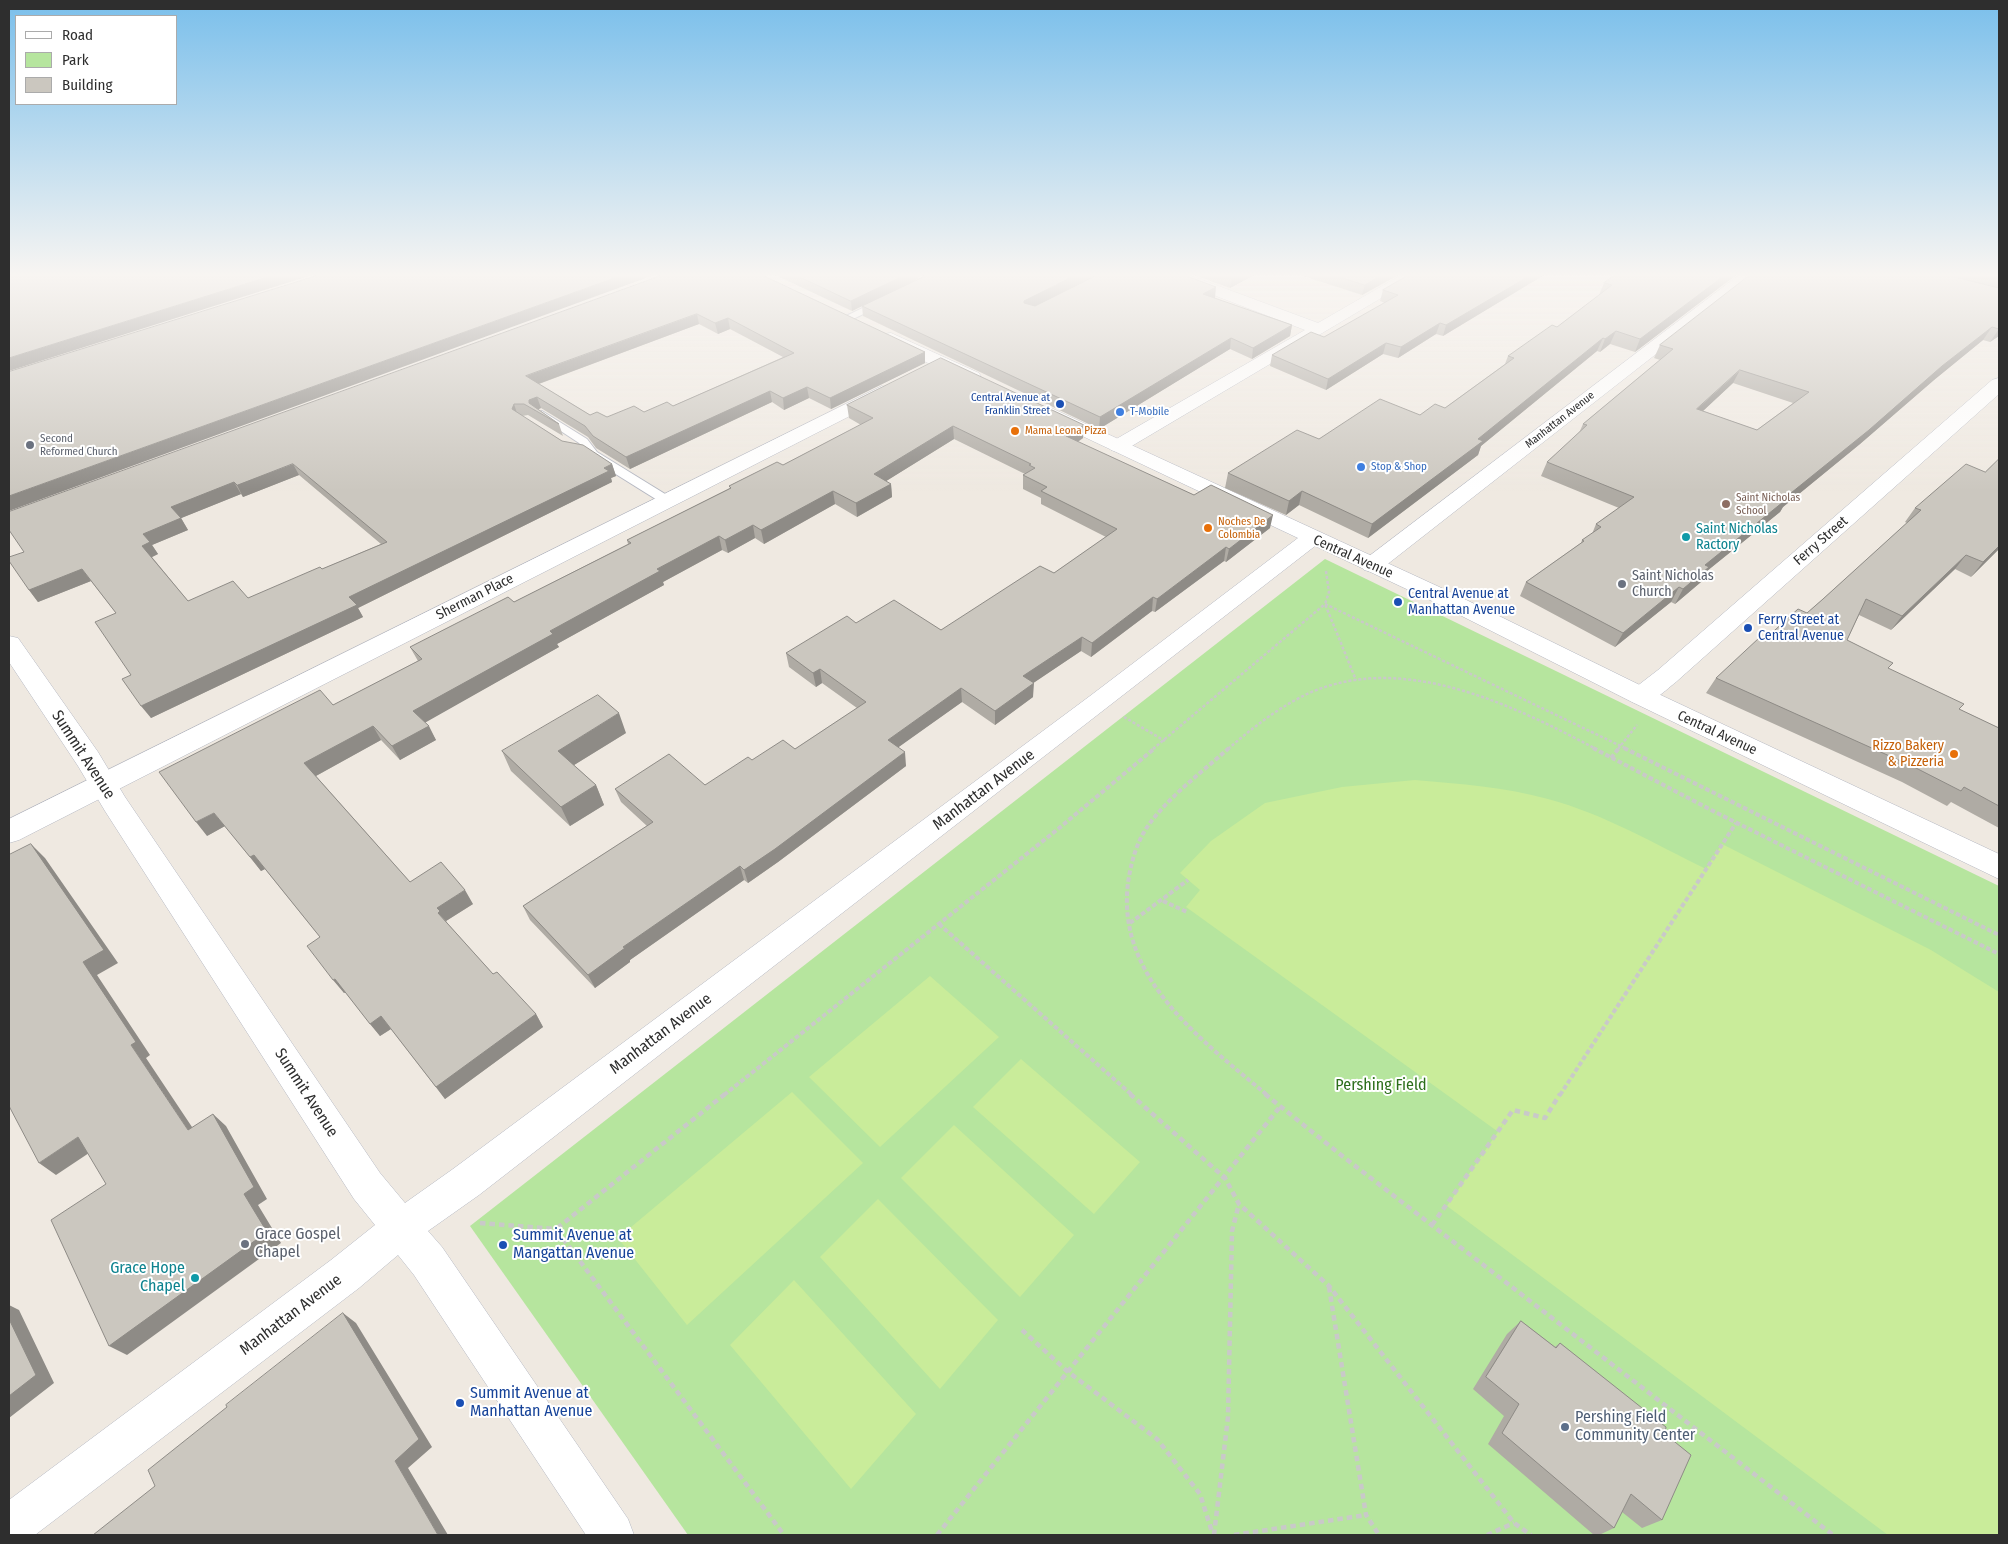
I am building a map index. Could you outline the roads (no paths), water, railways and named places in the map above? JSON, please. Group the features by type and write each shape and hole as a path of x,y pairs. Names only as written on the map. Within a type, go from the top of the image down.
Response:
{"street":[{"path":"910,347 985,383"},
{"path":"1118,446 1288,347"},
{"name":"Manhattan Avenue","path":"1372,565 1655,347"},
{"name":"Sherman Place","path":"9,832 941,362"},
{"name":"Ferry Street","path":"1641,696 1667,676 1999,384"},
{"name":"Central Avenue","path":"1030,404 1372,565 1999,867"},
{"name":"Manhattan Avenue","path":"9,1527 345,1274 401,1228 482,1170 1100,702 1312,538"},
{"name":"Summit Avenue","path":"9,644 104,784 367,1186 428,1261 612,1535"}],"lane":[{"path":"540,413 583,441 590,452"},
{"path":"563,443 571,448 590,452 666,500"}],"place":[{"name":"Central Avenue at Franklin Street","path":"1060,404"},
{"name":"T-Mobile","path":"1120,412"},
{"name":"Mama Leona Pizza","path":"1015,431"},
{"name":"Second Reformed Church","path":"30,445"},
{"name":"Stop & Shop","path":"1361,467"},
{"name":"Saint Nicholas School","path":"1726,504"},
{"name":"Noches De Colombia","path":"1208,528"},
{"name":"Saint Nicholas Ractory","path":"1686,537"},
{"name":"Saint Nicholas Church","path":"1622,584"},
{"name":"Central Avenue at Manhattan Avenue","path":"1398,602"},
{"name":"Ferry Street at Central Avenue","path":"1748,628"},
{"name":"Rizzo Bakery & Pizzeria","path":"1954,754"},
{"name":"Grace Gospel Chapel","path":"245,1244"},
{"name":"Summit Avenue at Mangattan Avenue","path":"503,1245"},
{"name":"Grace Hope Chapel","path":"195,1278"},
{"name":"Summit Avenue at Manhattan Avenue","path":"460,1403"},
{"name":"Pershing Field Community Center","path":"1565,1427"}],"park label":[{"name":"Pershing Field","path":"1381,1086"}]}
